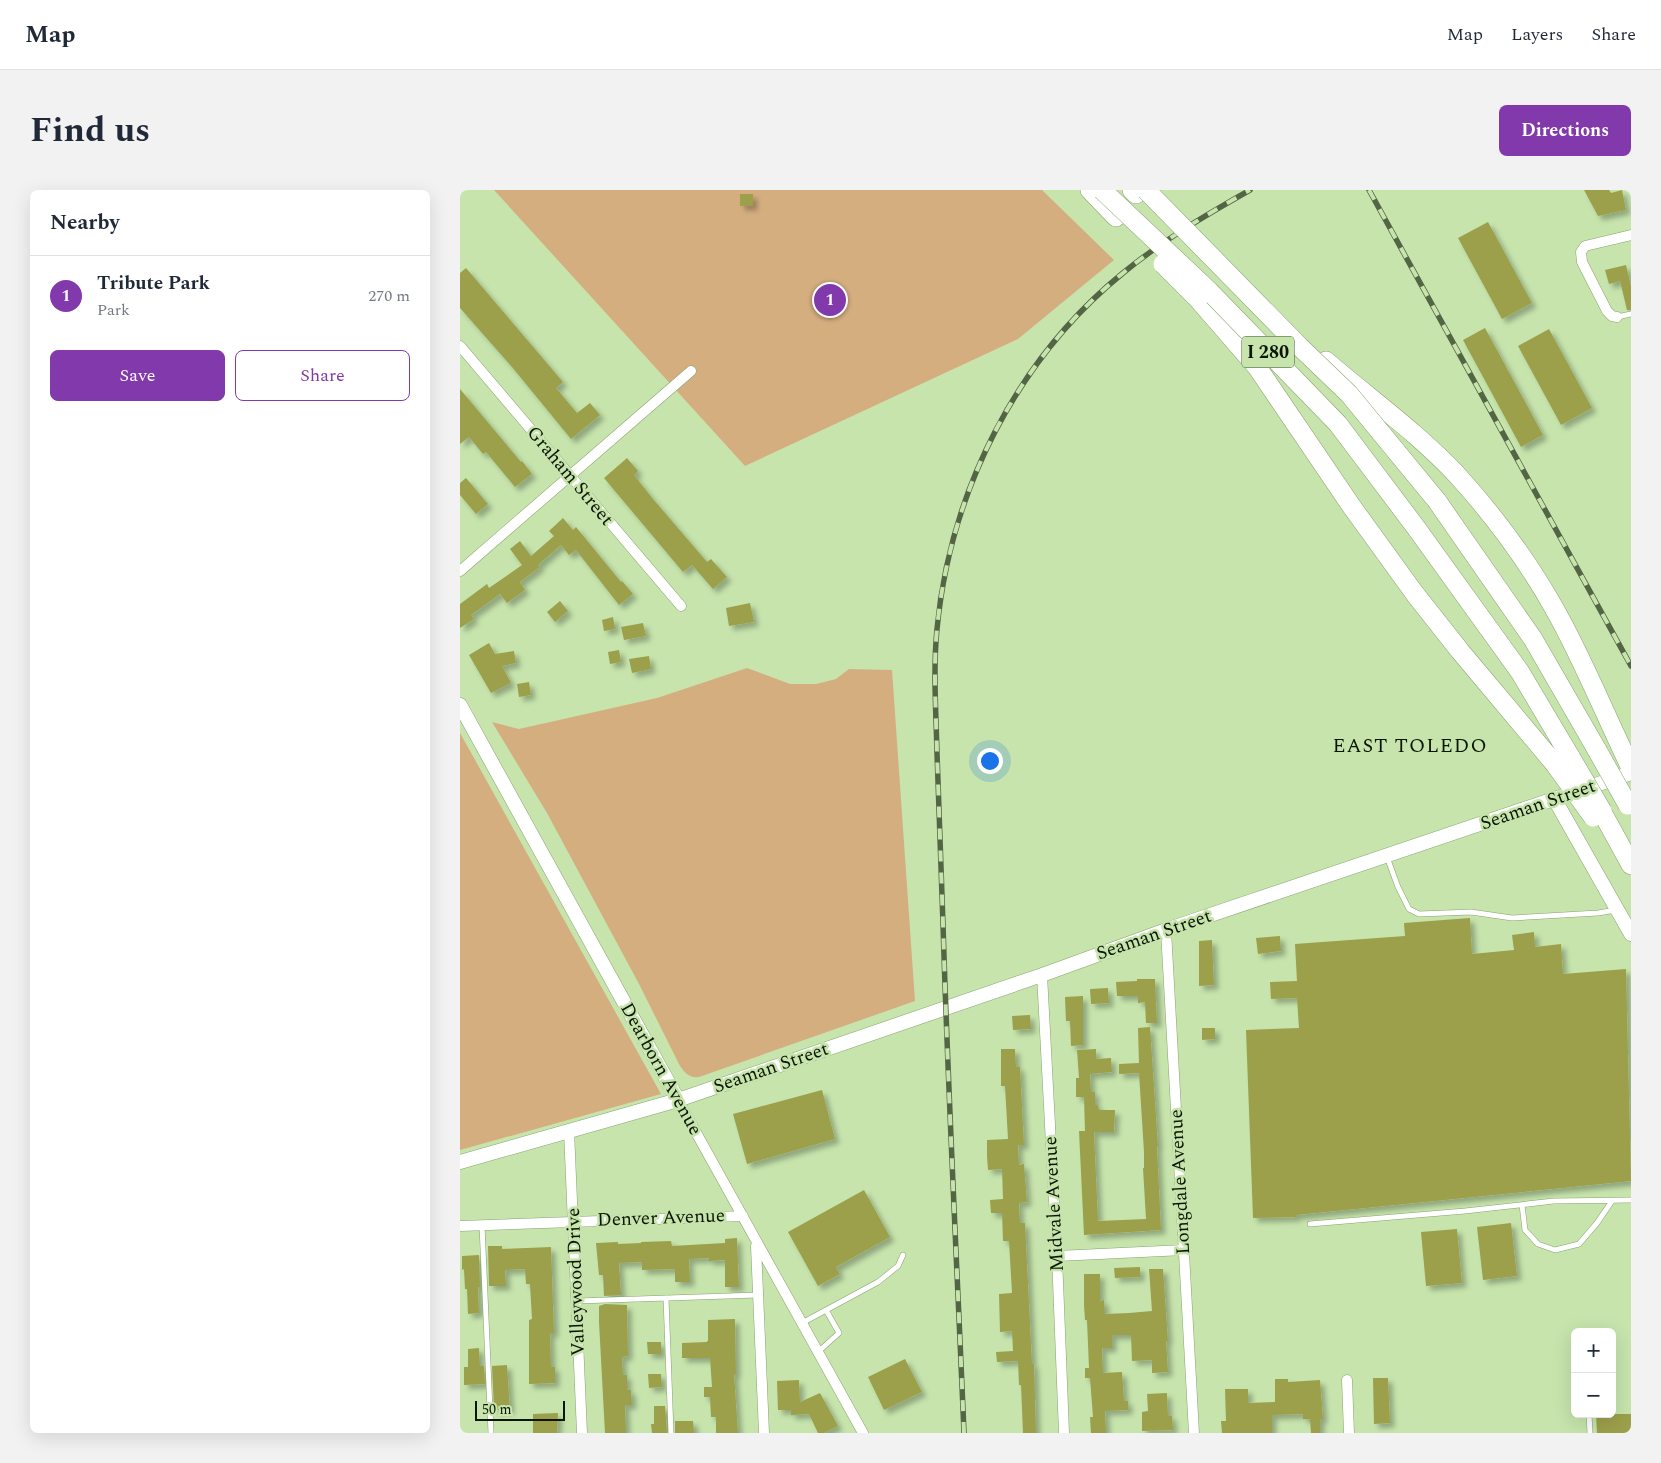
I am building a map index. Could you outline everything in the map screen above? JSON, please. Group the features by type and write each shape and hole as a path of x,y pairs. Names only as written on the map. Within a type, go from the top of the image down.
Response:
{"highway":[{"path":"1090,190 1198,299 1257,367 1382,550 1415,594 1460,651 1562,761"},
{"name":"I 280","path":"1102,190 1209,291 1338,424 1417,529 1520,672 1562,761 1602,818 1631,865"},
{"path":"1138,191 1203,256 1424,443 1476,498 1526,562 1554,608 1631,768"},
{"name":"I 280","path":"1138,191 1349,394 1436,500 1533,639 1630,808"}],"street":[{"path":"1617,317 1612,316 1607,311 1582,262 1581,252 1585,246 1631,235"},
{"name":"Graham Street","path":"460,346 681,606"},
{"path":"460,571 571,477 691,371"},
{"name":"Dearborn Avenue","path":"460,705 863,1433"},
{"name":"Seaman Street","path":"460,1162 678,1100 1042,975 1166,930 1631,773"},
{"path":"1555,800 1631,934"},
{"name":"Longdale Avenue","path":"1166,930 1194,1433"},
{"name":"Midvale Avenue","path":"1042,975 1057,1256 1064,1433"},
{"name":"Valleywood Drive","path":"569,1131 582,1433"},
{"name":"Denver Avenue","path":"460,1226 743,1216"},
{"path":"756,1242 764,1433"},
{"path":"1057,1256 1184,1250"},
{"path":"1347,1380 1349,1433"}],"lane":[{"path":"1617,317 1631,314"},
{"path":"1387,856 1398,887 1409,909 1419,914 1471,912 1512,918 1598,913 1617,910"},
{"path":"1310,1224 1466,1212 1554,1201 1631,1200"},
{"path":"1522,1205 1525,1230 1538,1244 1555,1250 1579,1244 1612,1201"},
{"path":"482,1225 490,1433"},
{"path":"802,1324 878,1282 898,1266 903,1255"},
{"path":"577,1301 758,1295"},
{"path":"666,1298 671,1433"},
{"path":"818,1352 839,1334 826,1310"},
{"path":"1589,1418 1590,1433"}],"shaded area":[{"path":"494,190 1042,190 1114,260 1018,339 745,466"},
{"path":"747,668 790,684 816,684 836,679 849,669 892,670 915,1001 699,1077 693,1077 680,1066 639,984 547,813 492,722 519,729 657,698"},
{"path":"460,733 661,1094 460,1150"}],"building":[{"path":"1584,190 1609,190 1611,193 1622,190 1626,210 1598,216"},
{"path":"740,194 753,194 753,206 740,206"},
{"path":"1488,222 1532,303 1502,319 1458,238"},
{"path":"1626,265 1631,286 1631,310 1627,310 1620,281 1609,284 1605,270"},
{"path":"466,268 563,382 556,388 577,413 590,403 600,415 571,439 512,367 460,308 460,273"},
{"path":"1485,328 1543,435 1521,447 1463,340"},
{"path":"1549,329 1592,408 1561,425 1518,346"},
{"path":"460,389 532,474 515,487 486,452 483,454 469,437 460,444"},
{"path":"627,458 638,471 634,475 653,499 707,562 711,559 727,577 713,589 692,565 683,572 604,478"},
{"path":"466,478 488,504 476,514 460,495 460,483"},
{"path":"563,518 573,530 576,527 633,594 619,605 576,550 569,555 561,545 538,565 540,567 520,582 525,590 507,603 500,594 471,615 474,619 460,628 460,604 487,584 489,588 522,565 510,549 520,541 531,556 554,536 549,531"},
{"path":"560,601 568,611 555,622 547,612"},
{"path":"750,603 754,622 729,626 726,608"},
{"path":"613,617 615,629 604,631 602,620"},
{"path":"643,623 646,636 624,640 621,627"},
{"path":"489,643 495,654 514,651 516,663 502,666 511,683 491,693 469,655"},
{"path":"619,650 621,662 610,664 608,652"},
{"path":"649,656 651,669 632,673 629,659"},
{"path":"529,682 531,695 519,697 517,684"},
{"path":"1470,918 1472,954 1514,950 1512,935 1534,932 1535,947 1561,944 1563,974 1626,969 1631,1181 1296,1215 1296,1217 1253,1218 1246,1030 1299,1028 1297,998 1271,999 1270,982 1297,981 1295,944 1405,936 1404,923"},
{"path":"1280,936 1281,951 1258,954 1256,938"},
{"path":"1212,940 1214,985 1199,986 1199,941"},
{"path":"1137,979 1155,979 1157,1023 1146,1023 1145,1002 1138,1003 1138,996 1117,996 1116,982 1137,981"},
{"path":"1108,988 1109,1003 1091,1004 1090,989"},
{"path":"1083,996 1083,1045 1071,1046 1070,1021 1066,1021 1065,997"},
{"path":"1030,1015 1031,1029 1013,1030 1012,1016"},
{"path":"1150,1027 1158,1146 1161,1230 1084,1235 1079,1131 1085,1131 1084,1097 1076,1097 1076,1078 1079,1078 1077,1050 1096,1049 1096,1059 1111,1058 1112,1072 1090,1074 1091,1092 1095,1092 1095,1105 1098,1105 1099,1110 1115,1110 1114,1132 1094,1132 1098,1221 1146,1219 1139,1073 1119,1074 1119,1064 1139,1063 1138,1028"},
{"path":"1202,1028 1215,1028 1215,1039 1202,1040"},
{"path":"1001,1049 1015,1049 1016,1067 1020,1067 1024,1145 1018,1145 1019,1165 1024,1164 1027,1202 1019,1203 1020,1223 1025,1223 1032,1364 1034,1364 1036,1433 1023,1433 1018,1361 997,1362 996,1352 1013,1351 1012,1331 1000,1332 999,1294 1012,1293 1009,1241 1003,1241 1002,1213 991,1213 990,1200 1003,1199 1002,1169 988,1170 987,1156 987,1140 1008,1139 1005,1086 1001,1086"},
{"path":"822,1090 835,1139 747,1164 733,1114"},
{"path":"864,1190 890,1237 836,1267 840,1274 818,1286 788,1232"},
{"path":"1511,1223 1517,1276 1483,1280 1477,1227"},
{"path":"1457,1229 1462,1283 1426,1286 1421,1232"},
{"path":"737,1238 739,1287 725,1287 725,1260 709,1261 709,1258 689,1259 690,1282 675,1282 675,1269 642,1270 642,1262 619,1263 621,1295 604,1296 603,1275 599,1275 596,1243 618,1242 618,1244 671,1241 672,1246 725,1243 725,1239"},
{"path":"488,1246 502,1246 502,1249 551,1247 554,1333 550,1333 551,1367 555,1367 555,1383 529,1384 529,1320 532,1319 530,1284 526,1284 525,1269 505,1270 506,1286 489,1286"},
{"path":"479,1255 479,1313 468,1314 467,1289 465,1289 464,1269 462,1270 462,1256"},
{"path":"1140,1267 1140,1277 1115,1278 1114,1268"},
{"path":"1149,1269 1163,1269 1168,1341 1166,1341 1168,1372 1152,1373 1152,1360 1132,1361 1131,1335 1112,1335 1112,1348 1102,1348 1103,1373 1122,1372 1124,1401 1128,1401 1128,1410 1105,1411 1106,1433 1091,1433 1090,1417 1093,1417 1090,1378 1085,1378 1085,1368 1089,1368 1087,1320 1085,1320 1084,1305 1084,1274 1100,1274 1100,1301 1104,1300 1105,1314 1129,1313 1152,1311"},
{"path":"605,1304 627,1305 628,1356 622,1357 623,1375 627,1375 627,1390 631,1390 632,1405 625,1405 626,1433 605,1433 599,1306"},
{"path":"735,1319 736,1374 734,1374 738,1433 716,1433 716,1417 711,1417 710,1397 704,1397 704,1387 712,1387 710,1358 682,1358 682,1343 707,1342 708,1320"},
{"path":"647,1342 661,1342 661,1354 648,1354"},
{"path":"479,1348 480,1366 484,1366 485,1384 464,1385 464,1367 468,1367 468,1349"},
{"path":"905,1359 922,1392 884,1410 868,1377"},
{"path":"507,1365 510,1410 494,1410 492,1366"},
{"path":"648,1374 661,1374 662,1387 649,1388"},
{"path":"1373,1378 1388,1378 1390,1423 1374,1424"},
{"path":"1275,1379 1288,1379 1288,1382 1320,1380 1323,1419 1320,1419 1320,1433 1311,1433 1310,1419 1303,1419 1303,1414 1272,1415 1272,1433 1222,1433 1221,1421 1226,1421 1225,1389 1248,1389 1248,1403 1275,1402"},
{"path":"799,1380 800,1402 820,1393 838,1426 824,1433 818,1433 809,1414 791,1415 791,1410 778,1410 777,1381"},
{"path":"1167,1393 1168,1416 1172,1416 1173,1430 1142,1431 1142,1412 1148,1411 1147,1394"},
{"path":"654,1406 665,1406 667,1433 652,1433 651,1424 654,1424"},
{"path":"558,1413 557,1433 533,1433 533,1414"},
{"path":"1616,1414 1631,1414 1631,1433 1597,1433 1596,1418 1616,1418"},
{"path":"675,1421 693,1421 694,1433 675,1433"}],"railway":[{"path":"964,1433 947,1051 935,691 937,629 944,578 957,528 973,479 995,432 1021,388 1051,346 1085,308 1138,261 1185,228 1250,190"},
{"path":"1369,190 1631,666"}],"place":[{"name":"Tribute Park","path":"830,300"}],"district":[{"name":"EAST TOLEDO","path":"1410,746"}]}
